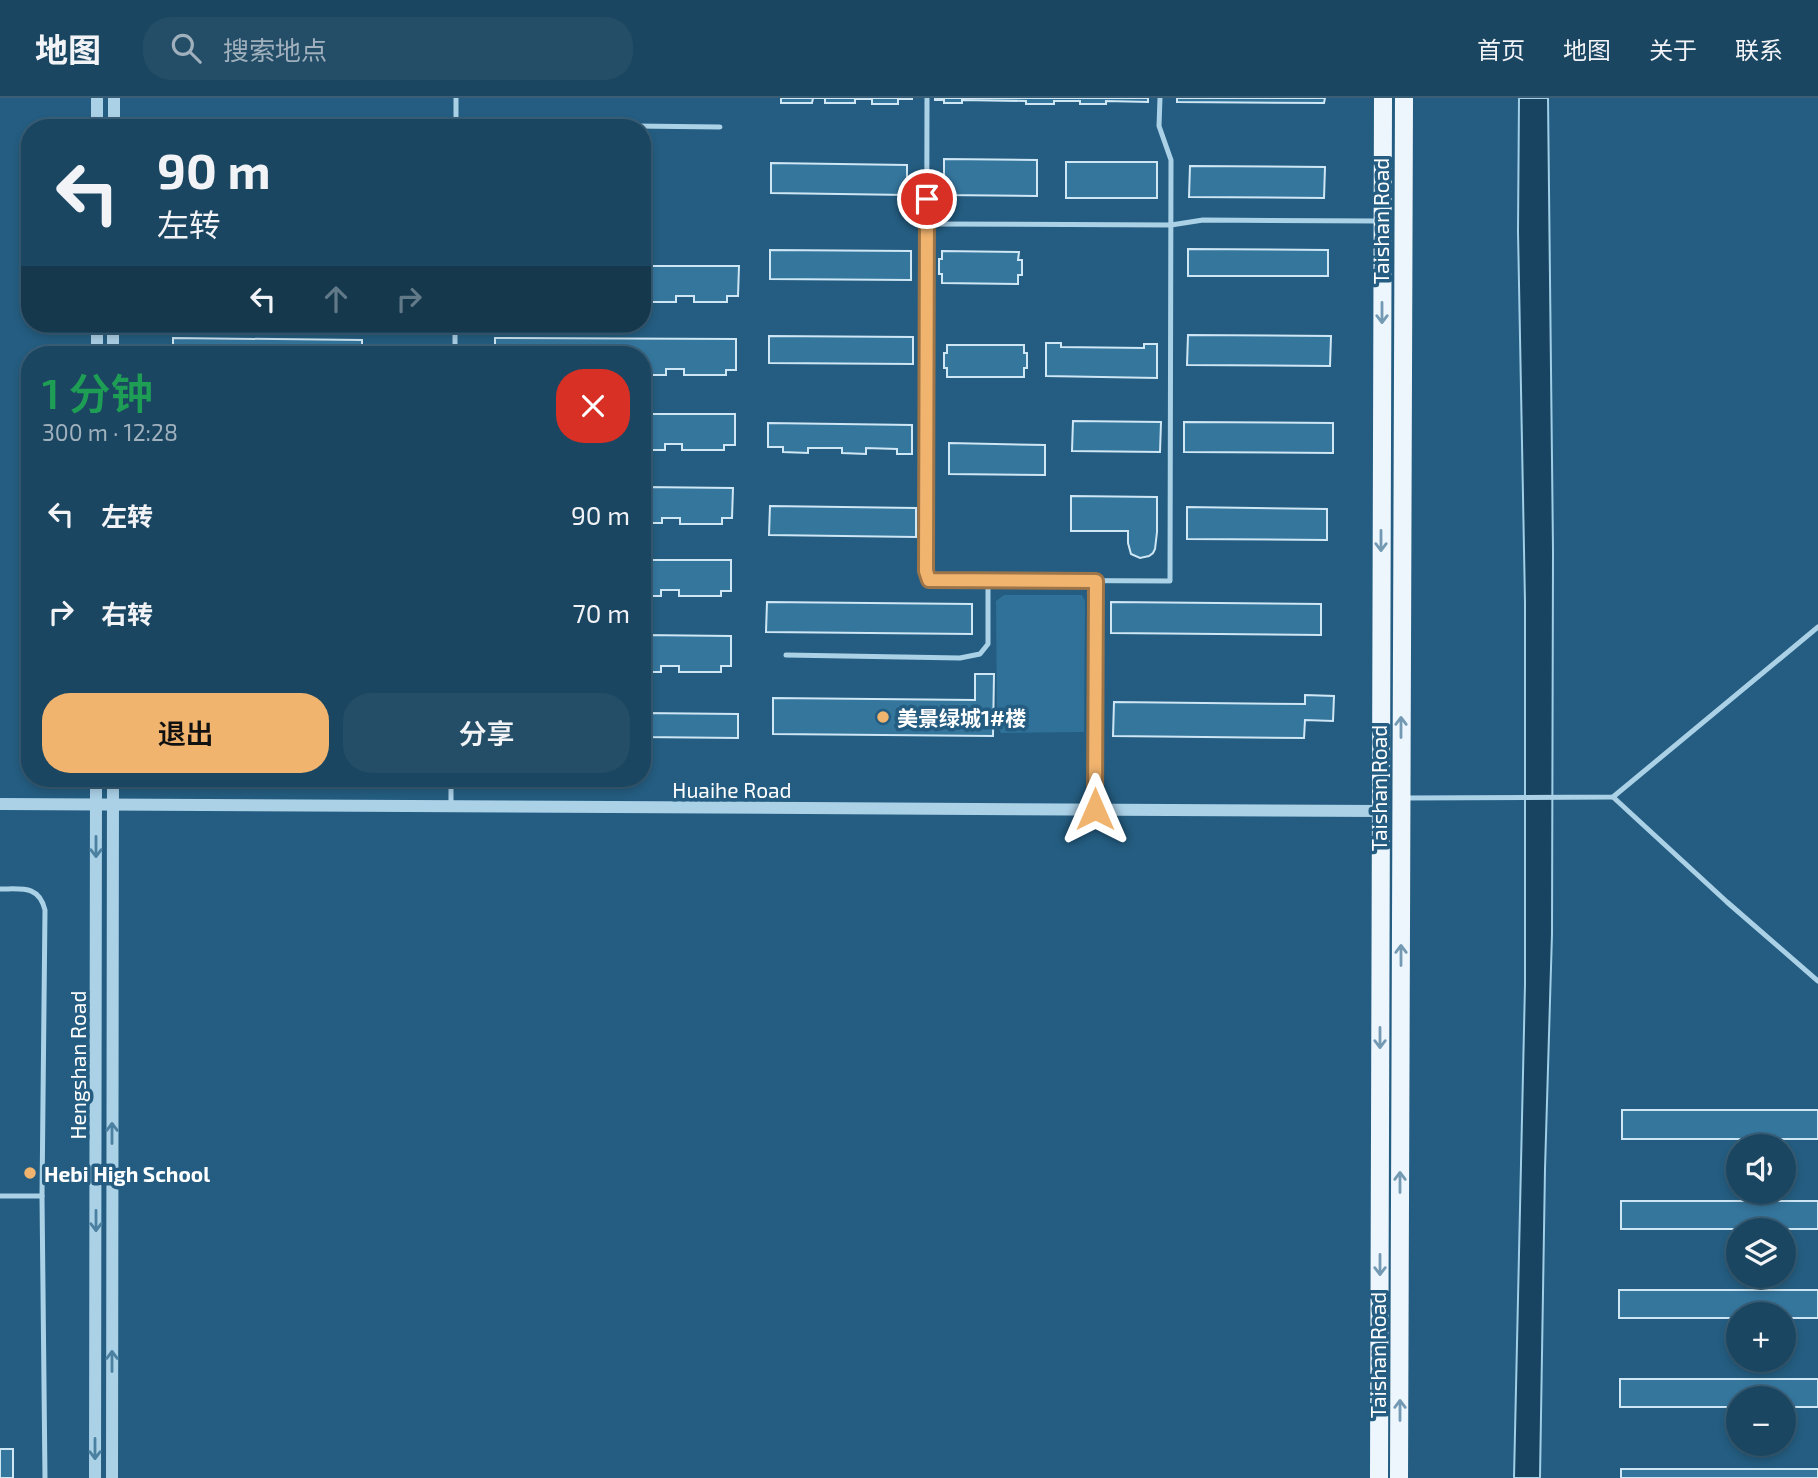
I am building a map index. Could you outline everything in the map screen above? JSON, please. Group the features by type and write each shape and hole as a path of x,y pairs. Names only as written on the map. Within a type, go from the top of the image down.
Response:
{"main road":[{"name":"Taishan Road","path":"1379,1478 1383,98"},
{"name":"Taishan Road","path":"1399,1478 1404,98"}],"street":[{"path":"97,98 97,119"},
{"path":"114,98 114,119"},
{"name":"Hengshan Road","path":"95,1478 96,787"},
{"name":"Hengshan Road","path":"112,1478 113,787"},
{"name":"Huaihe Road","path":"0,804 1381,811"}],"lane":[{"path":"456,98 456,119"},
{"path":"927,98 926,571 929,580 1170,581 1171,160 1159,125 1160,98"},
{"path":"651,127 720,127"},
{"path":"927,224 1171,226 1203,219 1382,221"},
{"path":"786,655 960,657 980,654 988,644 988,580"},
{"path":"1095,809 1096,581"},
{"path":"1401,798 1613,797 1818,627"},
{"path":"451,787 451,807"},
{"path":"1613,797 1727,902 1818,980"},
{"path":"0,889 28,889 38,895 46,911 42,1196 45,1478"},
{"path":"0,1196 42,1196"}],"shaded area":[{"path":"1519,98 1548,98 1553,551 1552,934 1540,1478 1514,1478 1525,984 1525,602 1518,231"},
{"path":"1004,595 1082,595 1085,601 1084,732 1001,733 997,725 996,601"}],"building":[{"path":"781,98 813,98 812,103 781,103"},
{"path":"825,98 912,99 898,99 898,104 872,104 872,99 855,99 855,103 825,103"},
{"path":"935,98 1148,98 1148,102 1106,101 1106,104 1080,104 1080,101 1054,101 1054,104 1026,104 1026,101 962,100 962,103 944,103 944,100"},
{"path":"1177,98 1325,98 1324,103 1177,102"},
{"path":"944,159 1037,160 1037,196 944,195"},
{"path":"1066,162 1157,162 1157,198 1066,198"},
{"path":"771,163 907,165 907,195 771,193"},
{"path":"1190,166 1325,167 1324,198 1189,197"},
{"path":"1188,249 1328,250 1328,276 1188,276"},
{"path":"770,250 911,251 911,280 770,279"},
{"path":"942,251 1019,252 1022,275 1018,275 1018,284 942,283 939,259 942,259"},
{"path":"651,266 739,266 738,296 727,296 727,302 694,302 694,296 676,296 676,302 651,302"},
{"path":"1188,335 1331,336 1330,366 1187,365"},
{"path":"769,336 913,337 913,364 769,363"},
{"path":"173,338 362,340 362,346 173,346"},
{"path":"495,338 736,339 736,370 726,370 726,375 684,375 684,369 666,369 666,375 651,375 651,346 495,346"},
{"path":"1046,343 1061,343 1061,347 1144,348 1144,344 1157,344 1157,378 1046,376"},
{"path":"947,345 1024,345 1027,368 1024,368 1024,377 947,377 944,353 947,353"},
{"path":"651,414 735,414 735,445 724,445 724,450 682,450 682,444 665,444 665,450 651,450"},
{"path":"1073,421 1161,422 1160,452 1072,451"},
{"path":"1184,422 1333,423 1333,453 1184,452"},
{"path":"768,423 912,425 912,454 897,454 897,449 866,448 866,454 842,453 842,448 808,448 808,453 783,452 783,447 768,447"},
{"path":"949,443 1045,445 1045,475 949,474"},
{"path":"651,487 733,488 732,518 722,518 722,524 680,524 680,518 662,518 662,523 651,523"},
{"path":"1071,496 1157,497 1157,532 1153,553 1140,558 1131,554 1128,531 1071,531"},
{"path":"770,506 916,508 916,537 769,535"},
{"path":"1187,507 1327,509 1327,540 1187,539"},
{"path":"651,560 731,560 731,591 721,591 721,596 679,596 679,590 661,590 661,596 651,596"},
{"path":"767,602 972,604 972,634 766,632"},
{"path":"1111,602 1321,604 1321,635 1111,633"},
{"path":"651,635 731,636 731,666 721,666 721,672 679,672 679,666 661,666 661,672 651,672"},
{"name":"美景绿城1#楼","path":"975,674 994,674 993,736 773,734 773,698 975,700"},
{"path":"1305,695 1334,696 1333,721 1305,720 1304,738 1113,736 1114,702 1305,704"},
{"path":"651,713 738,714 738,738 651,737"},
{"path":"1622,1110 1818,1110 1818,1139 1796,1139 1796,1134 1726,1134 1726,1139 1622,1139"},
{"path":"1621,1201 1796,1204 1796,1201 1818,1201 1818,1229 1796,1229 1796,1218 1726,1218 1726,1229 1621,1229"},
{"path":"1619,1290 1818,1290 1818,1318 1796,1318 1796,1302 1726,1302 1726,1318 1619,1318"},
{"path":"1620,1379 1818,1379 1818,1407 1796,1407 1796,1386 1726,1386 1726,1407 1620,1407"},
{"path":"0,1449 13,1449 13,1478 0,1478"},
{"path":"1621,1469 1818,1469 1818,1478 1621,1478"}],"place":[{"name":"美景绿城1#楼","path":"883,717"},
{"name":"Hebi High School","path":"30,1173"}],"route":[{"path":"927,199 926,571 929,580 1096,581 1095,809"}]}
